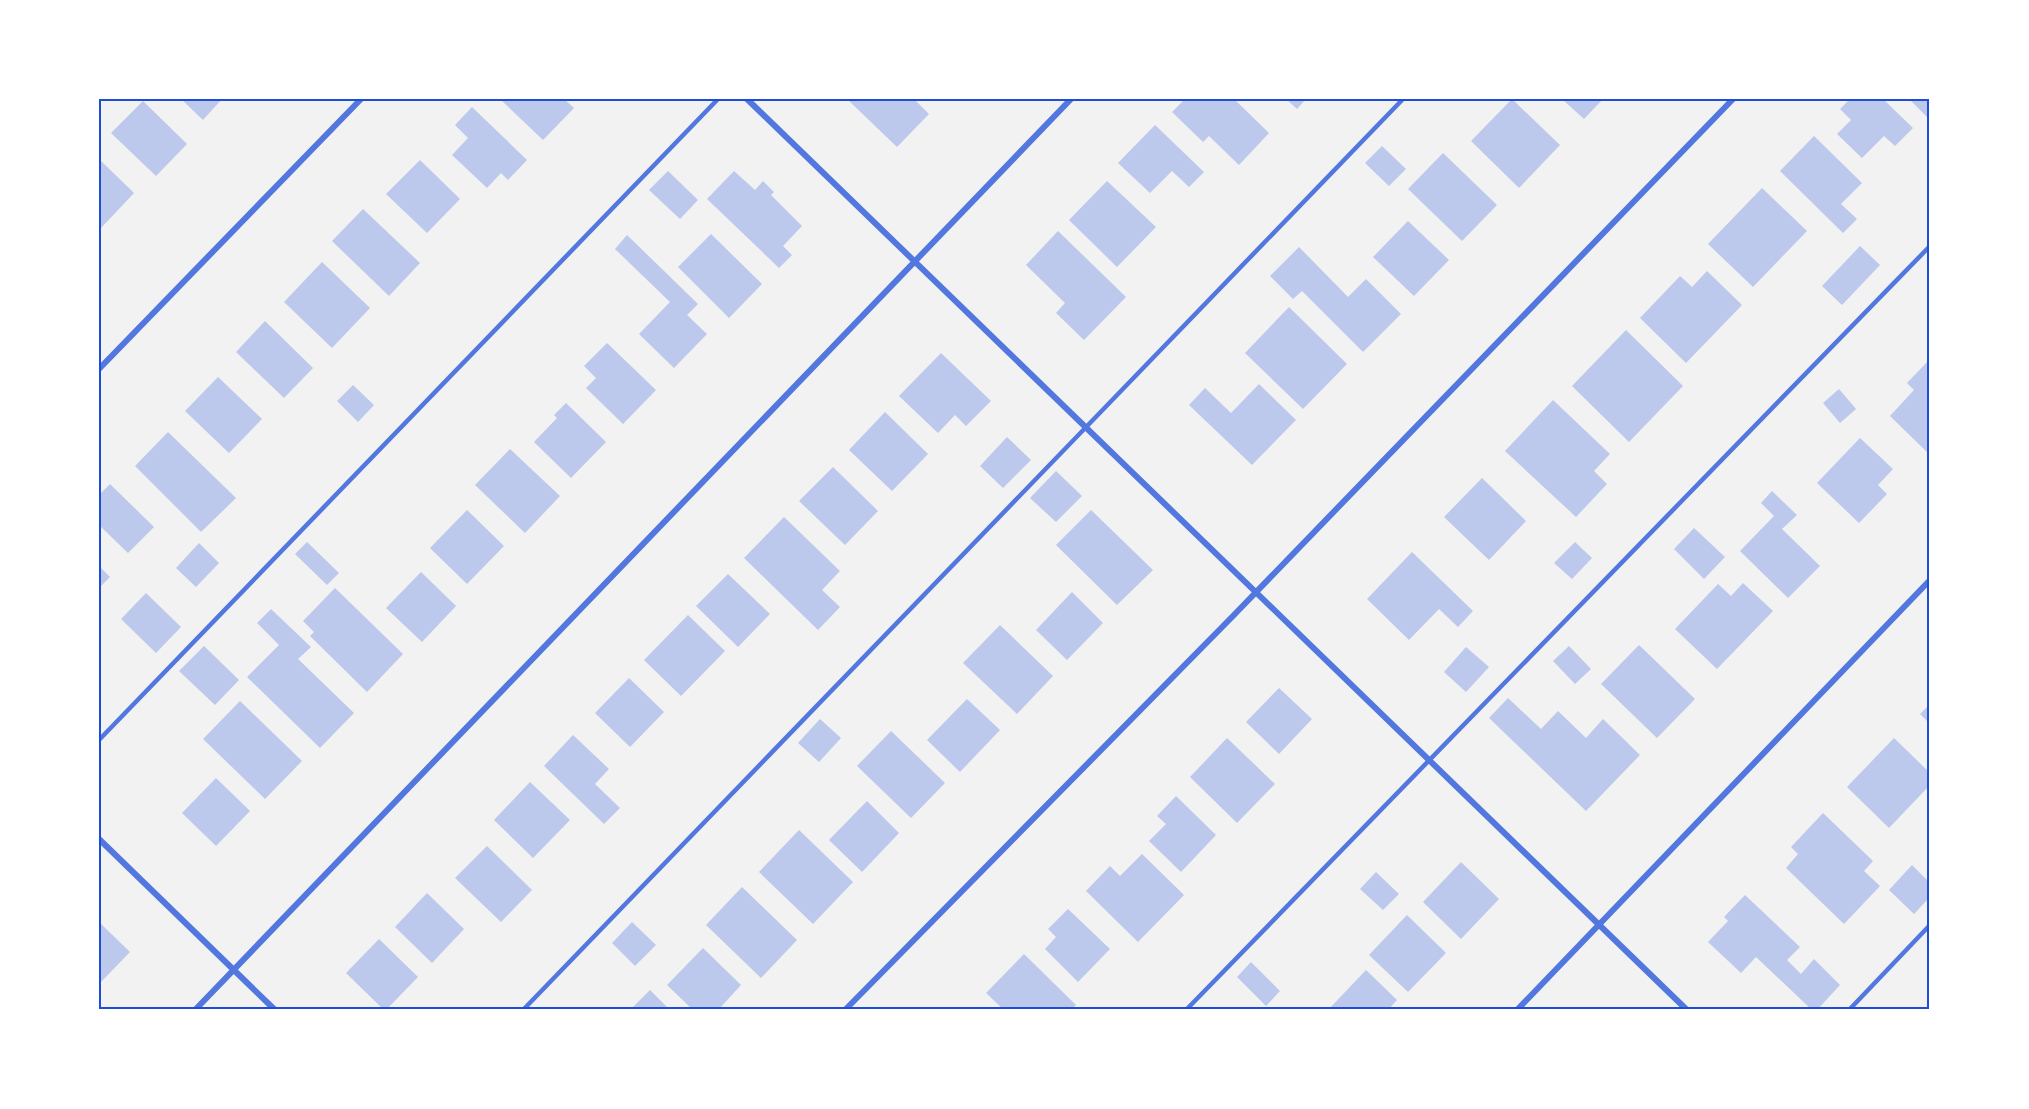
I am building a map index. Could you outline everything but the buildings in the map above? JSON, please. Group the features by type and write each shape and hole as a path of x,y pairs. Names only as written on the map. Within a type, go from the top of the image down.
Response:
{"street":[{"path":"99,369 361,99"},
{"path":"747,99 1687,1010"},
{"path":"195,1010 1071,99"},
{"path":"845,1010 1256,592 1733,99"},
{"path":"1517,1010 1930,580"},
{"path":"99,839 274,1010"}],"lane":[{"path":"99,740 718,99"},
{"path":"523,1010 1402,99"},
{"path":"1186,1010 1930,246"},
{"path":"1849,1010 1930,925"}]}
